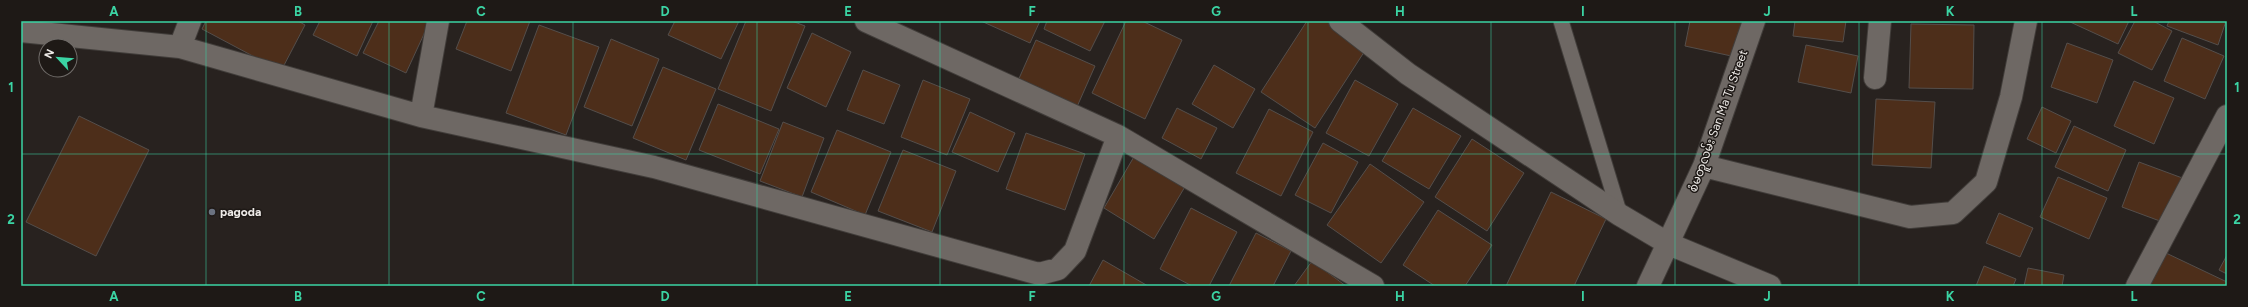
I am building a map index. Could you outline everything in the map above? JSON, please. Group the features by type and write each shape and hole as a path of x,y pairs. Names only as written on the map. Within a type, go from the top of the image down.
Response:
{"street":[{"path":"180,47 190,21"},
{"path":"421,116 438,21"},
{"path":"866,21 1118,136 1373,286"},
{"path":"1340,21 1408,74 1620,215 1669,244 1770,286"},
{"name":"စံမတူလမ်း San Ma Tu Street","path":"1648,286 1669,244 1704,166 1754,21"},
{"path":"1875,78 1880,21"},
{"path":"1704,166 1910,217 1953,213 1986,182 2011,97 2026,21"},
{"path":"21,31 180,47 421,116 654,167 1039,274 1058,269 1075,251 1118,136"},
{"path":"2137,286 2227,116"}],"lane":[{"path":"1561,21 1620,215"}],"building":[{"path":"206,21 298,21 305,25 281,71 202,29"},
{"path":"320,21 373,21 357,56 313,35"},
{"path":"379,21 430,21 406,73 363,53"},
{"path":"467,21 530,21 511,71 456,49"},
{"path":"675,21 739,21 721,59 668,35"},
{"path":"746,21 792,21 805,26 771,111 718,89"},
{"path":"981,21 1040,21 1030,43"},
{"path":"1047,21 1105,21 1090,51 1044,29"},
{"path":"1126,21 1142,21 1182,40 1145,119 1092,93"},
{"path":"1307,21 1330,21 1368,46 1315,128 1261,92"},
{"path":"1690,21 1744,21 1736,57 1685,46"},
{"path":"1795,21 1846,21 1843,42 1793,36"},
{"path":"2068,21 2129,21 2118,44"},
{"path":"2135,21 2153,21 2172,31 2152,70 2118,53"},
{"path":"2169,21 2226,21 2218,45 2167,26"},
{"path":"1911,24 1974,25 1973,89 1909,88"},
{"path":"539,25 599,47 566,135 506,113"},
{"path":"812,33 851,52 826,107 787,88"},
{"path":"2182,38 2224,56 2205,99 2164,81"},
{"path":"611,39 659,59 632,126 584,107"},
{"path":"1036,40 1095,66 1076,109 1017,83"},
{"path":"2067,43 2113,60 2097,103 2051,87"},
{"path":"1806,45 1858,56 1851,93 1798,82"},
{"path":"1214,65 1255,89 1233,128 1192,104"},
{"path":"663,67 716,89 686,160 633,138"},
{"path":"863,70 900,85 884,124 847,110"},
{"path":"923,80 970,99 947,155 901,137"},
{"path":"1355,80 1398,104 1369,156 1326,133"},
{"path":"2134,81 2174,98 2154,144 2114,126"},
{"path":"1876,99 1935,102 1931,168 1872,165"},
{"path":"718,104 779,129 760,174 699,150"},
{"path":"2042,107 2071,121 2056,153 2027,139"},
{"path":"1177,108 1217,128 1201,159 1162,138"},
{"path":"1413,108 1461,136 1429,189 1382,161"},
{"path":"1269,109 1313,132 1281,196 1236,173"},
{"path":"970,112 1015,133 998,172 952,152"},
{"path":"79,116 149,150 96,256 26,222"},
{"path":"783,122 824,138 802,197 760,181"},
{"path":"2074,126 2126,150 2108,191 2055,167"},
{"path":"837,130 891,152 865,215 811,192"},
{"path":"1026,133 1085,154 1065,210 1006,189"},
{"path":"1472,139 1524,173 1487,231 1435,197"},
{"path":"1323,143 1358,162 1331,213 1295,195"},
{"path":"903,150 956,171 932,232 878,211"},
{"path":"1135,155 1186,185 1154,239 1104,208"},
{"path":"2139,162 2185,179 2168,224 2122,207"},
{"path":"1370,164 1424,202 1381,263 1327,225"},
{"path":"2058,177 2107,198 2089,239 2040,217"},
{"path":"1551,192 1606,219 1574,286 1506,286"},
{"path":"1191,208 1237,232 1209,286 1192,286 1160,269"},
{"path":"1438,210 1492,245 1465,286 1435,286 1403,265"},
{"path":"1999,213 2033,228 2020,257 1986,243"},
{"path":"1256,233 1291,251 1273,286 1229,286"},
{"path":"2166,253 2227,282 2227,286 2150,286"},
{"path":"2227,255 2227,274 2219,270"},
{"path":"1103,260 1148,286 1089,286"},
{"path":"1312,261 1346,286 1294,286"},
{"path":"1984,266 2016,279 2013,286 1976,286"},
{"path":"2028,268 2064,275 2062,286 2024,286"}],"place":[{"name":"pagoda","path":"212,212"}]}
